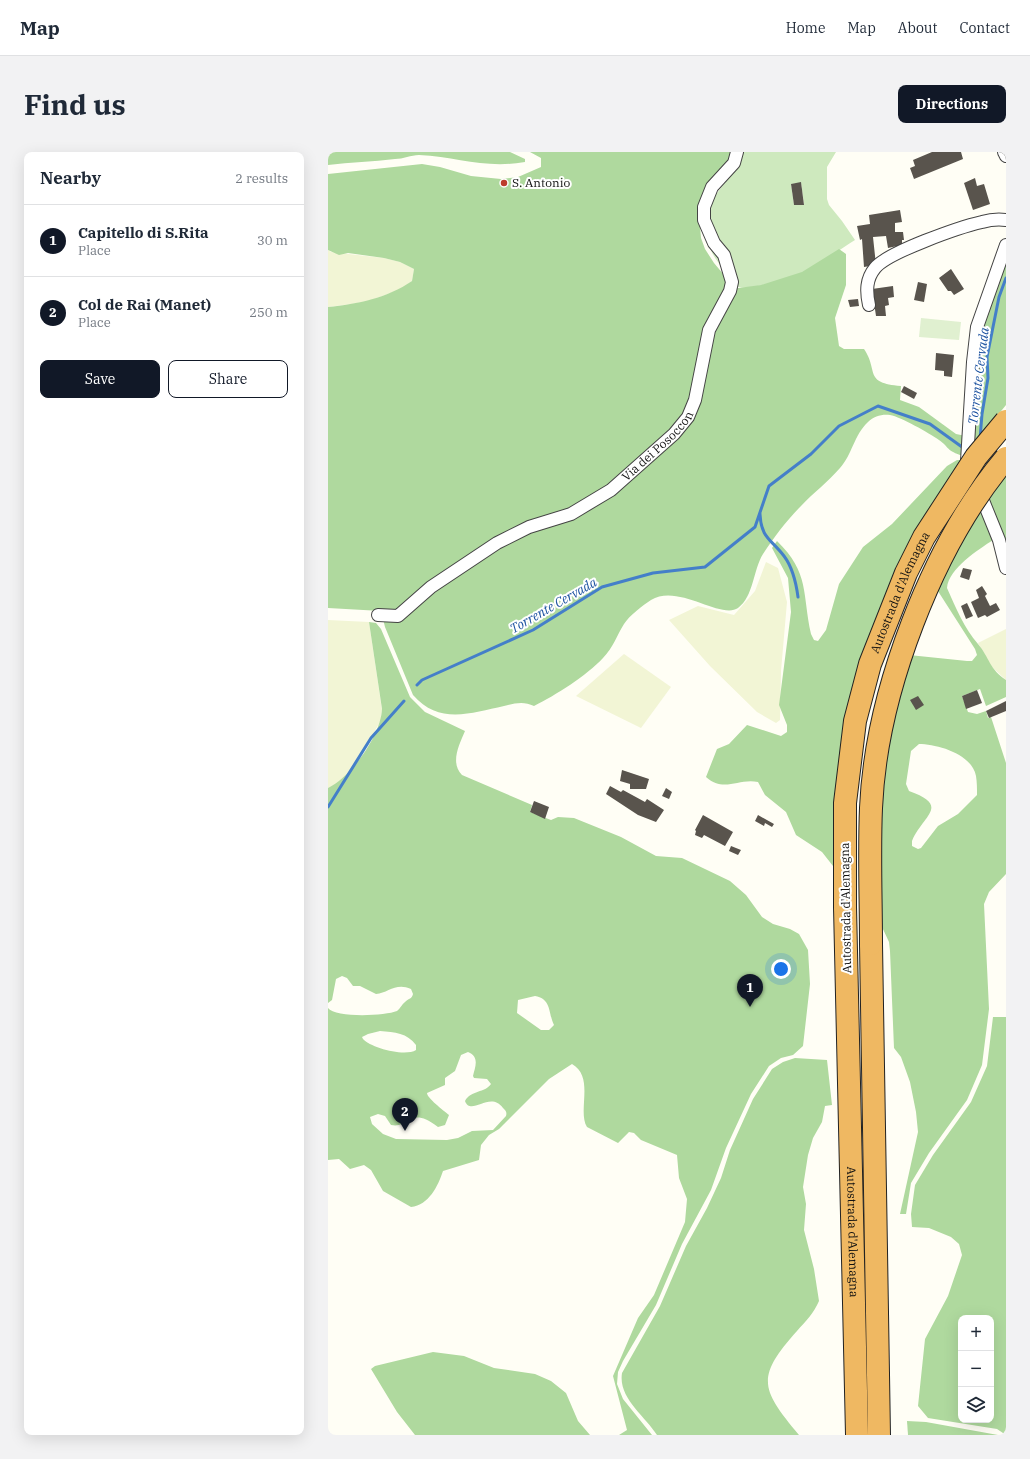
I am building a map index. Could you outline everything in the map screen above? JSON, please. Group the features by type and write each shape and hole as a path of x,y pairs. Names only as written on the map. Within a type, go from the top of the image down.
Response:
{"highway":[{"name":"Autostrada d'Alemagna","path":"857,1435 845,907 845,803 855,721 870,664 906,573 924,536 976,457 1006,421"},
{"name":"Autostrada d'Alemagna","path":"879,1435 871,944 871,807 881,730 894,677 910,632 945,551 970,508 1006,458"}],"street":[{"name":"Via dei Posoccon","path":"378,615 398,616 431,586 497,543 529,527 571,514 611,490 674,434 688,416 695,400 709,330 730,291 732,282 724,255 714,243 704,220 704,207 712,187 734,162 737,152"},
{"path":"1004,152 1006,156"},
{"path":"869,305 866,291 869,278 876,267 894,255 982,222 1006,220"},
{"path":"1006,245 977,328 973,362 967,461 999,540 1006,568"}],"green space":[{"path":"328,152 510,152 525,159 525,162 497,164 419,155 398,159 328,165"},
{"path":"530,152 734,152 699,215 701,238 705,249 714,263 729,281 738,288 761,285 802,272 839,249 846,254 846,285 835,318 839,346 844,349 864,349 877,379 881,382 901,386 900,400 919,407 956,434 966,436 962,455 960,455 950,450 929,433 895,416 881,415 873,418 859,433 840,468 796,511 772,541 760,560 747,597 738,608 730,610 721,609 686,598 662,596 648,602 629,618 624,624 610,650 596,665 570,685 543,702 534,706 527,703 519,703 468,714 445,714 423,704 413,695 385,627 381,611 328,608 328,307 361,302 393,292 412,281 414,269 400,262 384,258 348,253 339,255 328,250 328,174 422,164 440,167 471,176 501,179 518,177 541,167 541,158"},
{"path":"739,152 836,152 827,167 827,199 829,205 855,240 816,266 802,273 759,286 736,286 730,276 714,257 712,252 708,236 708,205 736,168","holes":["801,183 804,204 794,205 791,184"]},
{"path":"328,250 331,252 384,258 400,262 414,269 412,281 401,289 372,300 328,307"},
{"path":"1006,260 1006,405 972,447 977,340"},
{"path":"921,318 961,322 959,340 919,337"},
{"path":"957,460 961,460 926,514 896,571 867,644 834,833 833,866 822,852 796,835 786,812 765,795 758,782 751,781 725,785 713,782 706,777 717,749 729,744 747,725 781,736 787,732 787,725 779,705 791,612 788,578 772,548 777,541 795,563 803,584 811,634 814,640 818,641 826,630 839,584 863,547 892,524 947,466"},
{"path":"1006,473 1006,566 987,500"},
{"path":"982,506 993,540 972,554 958,567 953,573 947,588 961,618 973,638 982,649 996,672 1006,680 1006,697 986,706 980,689 962,696 968,712 977,714 986,711 988,718 991,717 1006,763 1006,874 989,892 984,904 989,1009 982,1065 967,1100 929,1153 911,1183 906,1214 900,1214 918,1132 910,1082 901,1057 894,1048 889,942 882,927 876,890 881,774 909,655 972,661 977,655 975,649 936,588","holes":["919,744 944,748 961,756 968,762 973,768 976,776 977,795 958,814 938,826 921,848 918,849 912,846 912,841 927,818 931,807 929,801 922,796 909,791 906,784 911,751"]},
{"path":"766,562 778,568 787,602 781,671 780,720 776,723 757,712 710,666 669,620 698,606 734,615 755,591"},
{"path":"328,620 369,622 382,710 381,720 354,768 338,783 328,788"},
{"path":"369,622 376,623 381,629 410,697 425,712 465,731 458,748 456,759 458,770 462,775 532,805 530,812 551,820 558,817 574,818 621,837 656,856 682,858 730,881 746,895 762,917 773,924 790,929 799,934 808,950 810,984 803,1046 793,1055 781,1058 769,1066 751,1094 726,1148 711,1190 682,1244 656,1305 618,1372 617,1384 623,1399 652,1435 619,1435 627,1430 613,1376 638,1318 654,1295 685,1222 687,1199 679,1178 677,1155 641,1140 634,1133 629,1132 618,1143 587,1127 584,1120 583,1077 579,1070 572,1064 549,1079 499,1129 489,1135 481,1145 479,1160 443,1171 432,1194 423,1203 411,1207 383,1191 371,1170 364,1165 350,1169 339,1159 328,1160 328,1008 332,1011 350,1015 391,1013 397,1011 413,996 411,989 406,987 396,987 376,994 360,986 353,986 347,978 342,976 336,979 332,1000 328,1003 328,788 337,783 346,775 371,743 382,709","holes":["535,996 544,1000 549,1007 554,1025 549,1030 541,1030 517,1013 518,1000","380,1031 400,1034 409,1038 416,1045 416,1050 411,1052 397,1052 373,1046 362,1037","468,1052 472,1054 476,1062 473,1076 474,1078 487,1079 491,1084 485,1089 468,1097 465,1101 468,1105 476,1106 487,1102 498,1103 506,1112 506,1116 493,1130 472,1131 458,1138 447,1140 396,1139 383,1134 372,1124 370,1117 378,1114 385,1116 391,1125 402,1124 415,1118 421,1118 438,1127 445,1125 449,1115 432,1101 427,1093 445,1085 445,1078 455,1071 461,1055"]},
{"path":"1006,629 1006,680 991,666 978,643"},
{"path":"624,654 671,687 641,728 576,696"},
{"path":"993,1017 1006,1017 1006,1435 997,1429 959,1423 994,1423 994,1315 958,1315 958,1423 928,1418 918,1406 925,1339 948,1296 962,1255 959,1244 951,1237 929,1228 912,1227 911,1214 915,1185 933,1155 971,1102 987,1066"},
{"path":"795,1058 827,1060 832,1105 825,1106 822,1122 813,1138 808,1155 803,1187 806,1204 804,1230 814,1269 819,1301 806,1321 783,1347 769,1372 768,1383 771,1394 777,1406 799,1435 657,1435 628,1399 624,1391 622,1373 660,1306 686,1246 707,1208 721,1178 730,1150 753,1099 772,1069 783,1062"},
{"path":"433,1352 464,1356 494,1368 535,1374 551,1381 566,1393 578,1421 590,1435 415,1435 397,1412 371,1369 375,1366"},
{"path":"907,1421 926,1422 998,1435 908,1435"}],"building":[{"path":"932,152 961,152 963,159 914,179 910,168 915,166 913,160"},
{"path":"975,178 977,186 984,184 990,204 973,210 964,183"},
{"path":"801,182 804,205 794,205 791,184"},
{"path":"900,210 902,222 895,223 895,232 903,232 904,240 902,240 902,245 888,248 886,236 873,237 876,265 864,267 862,239 860,240 857,226 870,224 869,215"},
{"path":"951,269 964,289 954,295 951,291 948,291 939,278"},
{"path":"918,282 927,284 924,302 914,300"},
{"path":"893,286 894,297 888,298 889,305 885,306 886,316 876,316 872,289"},
{"path":"858,299 859,306 850,307 848,300"},
{"path":"936,353 954,355 952,377 944,376 944,371 935,370"},
{"path":"904,386 917,393 914,399 901,392"},
{"path":"963,568 972,570 969,580 960,577"},
{"path":"982,586 987,594 985,596 990,606 996,603 1000,610 987,617 985,615 978,618 971,602 979,598 976,590"},
{"path":"967,603 973,616 966,619 961,606"},
{"path":"977,690 982,703 966,709 962,696"},
{"path":"918,696 924,705 916,710 910,700"},
{"path":"1006,701 1006,711 989,718 986,711"},
{"path":"622,770 649,779 646,789 630,789 630,784 620,781"},
{"path":"610,786 621,792 623,790 645,802 647,799 664,810 656,822 638,815 606,794"},
{"path":"666,788 672,792 669,799 662,796"},
{"path":"534,801 549,807 545,819 530,812"},
{"path":"703,815 733,832 725,846 704,835 702,838 695,835 695,830"},
{"path":"758,815 774,824 772,827 765,823 764,826 755,821"},
{"path":"731,846 741,850 738,855 729,851"}],"waterway":[{"name":"Torrente Cervada","path":"980,439 982,414 988,378 987,357 999,297 1006,278"},
{"name":"Torrente Cervada","path":"417,685 422,680 533,630 602,587 653,573 705,567 755,527 769,486 811,454 839,426 878,406 930,424 962,447"},
{"path":"760,514 762,528 768,538 790,565 798,597"},
{"name":"Torrente Cervada","path":"328,807 371,738 404,701"}],"place":[{"name":"S. Antonio","path":"504,183"},
{"name":"Capitello di S.Rita","path":"750,1007"},
{"name":"Col de Rai (Manet)","path":"405,1131"}]}
